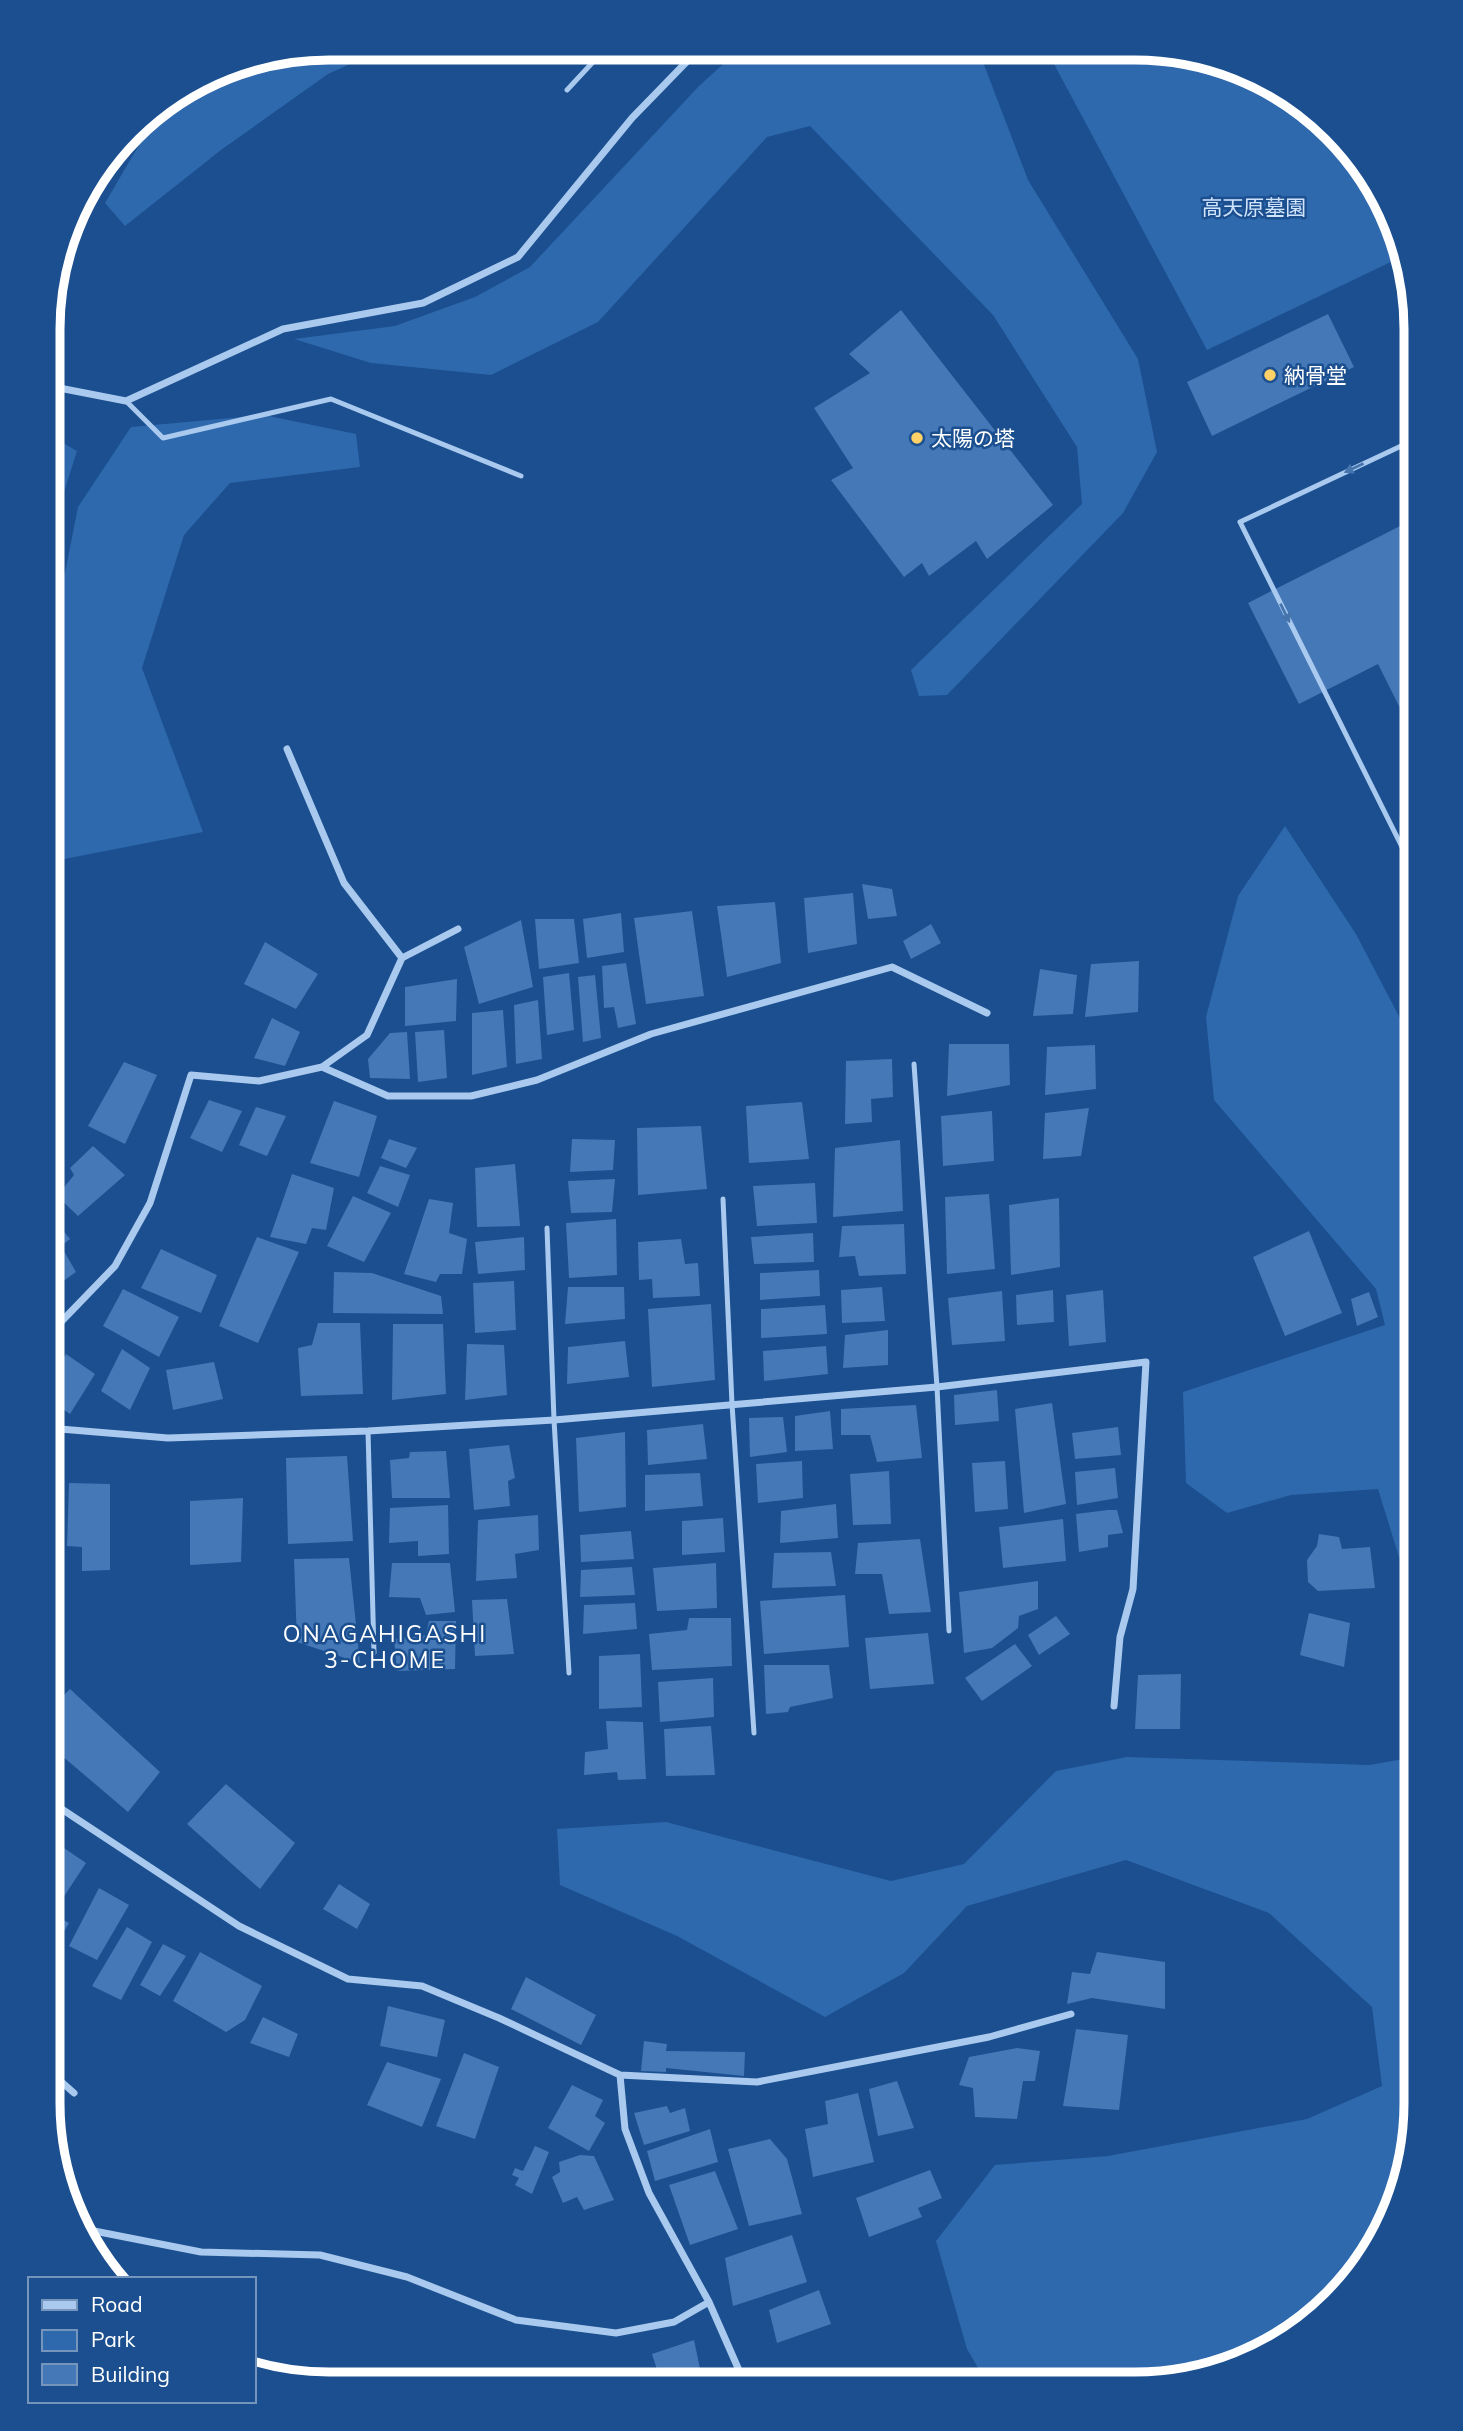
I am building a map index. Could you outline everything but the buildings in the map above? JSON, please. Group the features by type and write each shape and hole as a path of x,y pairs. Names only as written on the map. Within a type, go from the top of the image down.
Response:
{"street":[{"path":"60,388 126,401 283,329 423,303 518,257 632,118 688,60"},
{"path":"287,749 344,883 402,958"},
{"path":"60,1323 115,1266 150,1203 191,1076 259,1082 321,1067 367,1035 402,958 458,929"},
{"path":"321,1067 388,1096 471,1096 537,1080 651,1034 892,967 987,1013"},
{"path":"60,1429 168,1438 368,1431 554,1420 937,1387 1146,1362 1133,1589 1120,1637 1114,1706"},
{"path":"60,1808 239,1926 348,1979 422,1986 499,2018 620,2075 757,2082 989,2036 1071,2014"},
{"path":"620,2075 625,2129 649,2193 709,2302 738,2368"},
{"path":"60,2080 75,2093"},
{"path":"92,2231 201,2252 320,2255 407,2277 516,2320 616,2333 674,2322 709,2302"}],"lane":[{"path":"567,90 595,60"},
{"path":"126,401 163,438 331,399 521,476"},
{"path":"1404,445 1240,522 1404,851"},
{"path":"914,1064 937,1387 949,1631"},
{"path":"723,1199 732,1404 754,1733"},
{"path":"547,1228 554,1420 569,1673"},
{"path":"368,1431 374,1653"}],"green space":[{"path":"359,60 328,74 221,150 125,226 105,203 153,125 209,87 242,74 293,62"},
{"path":"728,60 982,60 1028,180 1138,359 1157,452 1123,513 947,695 919,696 911,670 1082,504 1077,447 993,315 810,126 767,137 598,322 491,375 371,363 294,339 395,326 475,297 530,267 699,86"},
{"name":"高天原墓園","path":"1052,60 1170,62 1221,74 1254,87 1298,115 1325,138 1348,165 1376,209 1394,260 1207,350"},
{"path":"264,415 356,434 360,467 230,483 184,535 142,668 203,832 60,860 60,582 65,573 78,507 131,427"},
{"path":"60,441 77,451 60,504"},
{"path":"1285,826 1356,934 1404,1026 1404,1568 1378,1489 1291,1495 1227,1513 1186,1483 1183,1392 1385,1325 1376,1289 1214,1100 1206,1017 1238,896"},
{"path":"1127,1757 1369,1765 1404,1759 1404,2103 1398,2155 1383,2206 1348,2266 1312,2305 1254,2344 1187,2366 1152,2371 980,2371 967,2349 936,2241 995,2165 1108,2156 1307,2119 1382,2086 1372,2007 1269,1913 1126,1860 967,1906 904,1973 825,2017 677,1936 560,1885 557,1829 666,1822 891,1881 964,1864 1056,1771"}],"place":[{"name":"納骨堂","path":"1270,375"},
{"name":"太陽の塔","path":"917,438"}],"district":[{"name":"ONAGAHIGASHI 3-CHOME","path":"385,1646"}]}
